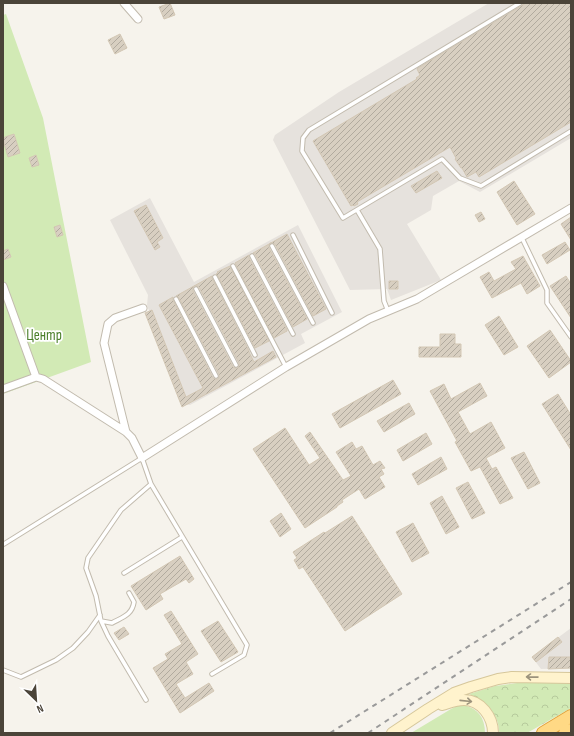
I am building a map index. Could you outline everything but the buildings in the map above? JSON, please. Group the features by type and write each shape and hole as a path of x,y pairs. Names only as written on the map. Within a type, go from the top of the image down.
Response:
{"highway":[{"path":"543,733 571,716"},
{"path":"565,733 571,730"}],"main road":[{"path":"392,733 454,693 471,687 498,679 512,677 571,678"},
{"path":"428,709 461,700 470,701 482,708 488,715 492,724 493,733"}],"street":[{"path":"124,3 138,19"},
{"path":"3,389 36,378 42,379 126,432 132,438 142,458 286,367 369,319 417,299 571,208"},
{"path":"3,286 36,378"},
{"path":"126,432 104,342 108,324 116,318 143,308"}],"lane":[{"path":"520,3 309,130 303,138 302,150 343,218 442,159 460,178 480,186 571,131"},
{"path":"357,210 380,249 384,301 388,311"},
{"path":"293,235 332,313"},
{"path":"522,238 547,290 547,303 571,337"},
{"path":"272,246 313,323"},
{"path":"252,256 293,334"},
{"path":"233,266 286,367"},
{"path":"215,277 255,355"},
{"path":"196,289 236,366"},
{"path":"176,300 216,376"},
{"path":"4,544 142,458 150,484 247,645 244,655 212,674"},
{"path":"146,700 108,636 101,621 96,596 86,568 88,558 121,510 150,484"},
{"path":"124,573 182,537"},
{"path":"101,621 112,623 124,617 133,610 134,602 129,593"},
{"path":"3,670 21,677 56,660 73,648 88,632 100,615"}],"shaded area":[{"path":"489,3 571,3 571,138 480,192 459,181 433,196 431,210 407,224 441,280 391,300 387,289 350,290 273,140 275,135 339,92"},
{"path":"150,198 194,282 298,225 342,312 301,334 305,343 190,405 181,404 147,305 148,295 110,220"},
{"path":"571,628 571,668 541,669 532,657"}],"green space":[{"name":"Центр","path":"6,14 43,118 91,362 3,394 3,15"},
{"path":"517,683 571,683 571,708 527,733 499,733 498,723 488,706 481,700 469,694 495,686"},
{"path":"463,705 468,706 480,714 484,723 485,733 411,733 451,709"}],"railway":[{"path":"330,733 571,582"},
{"path":"368,733 571,599"}]}
